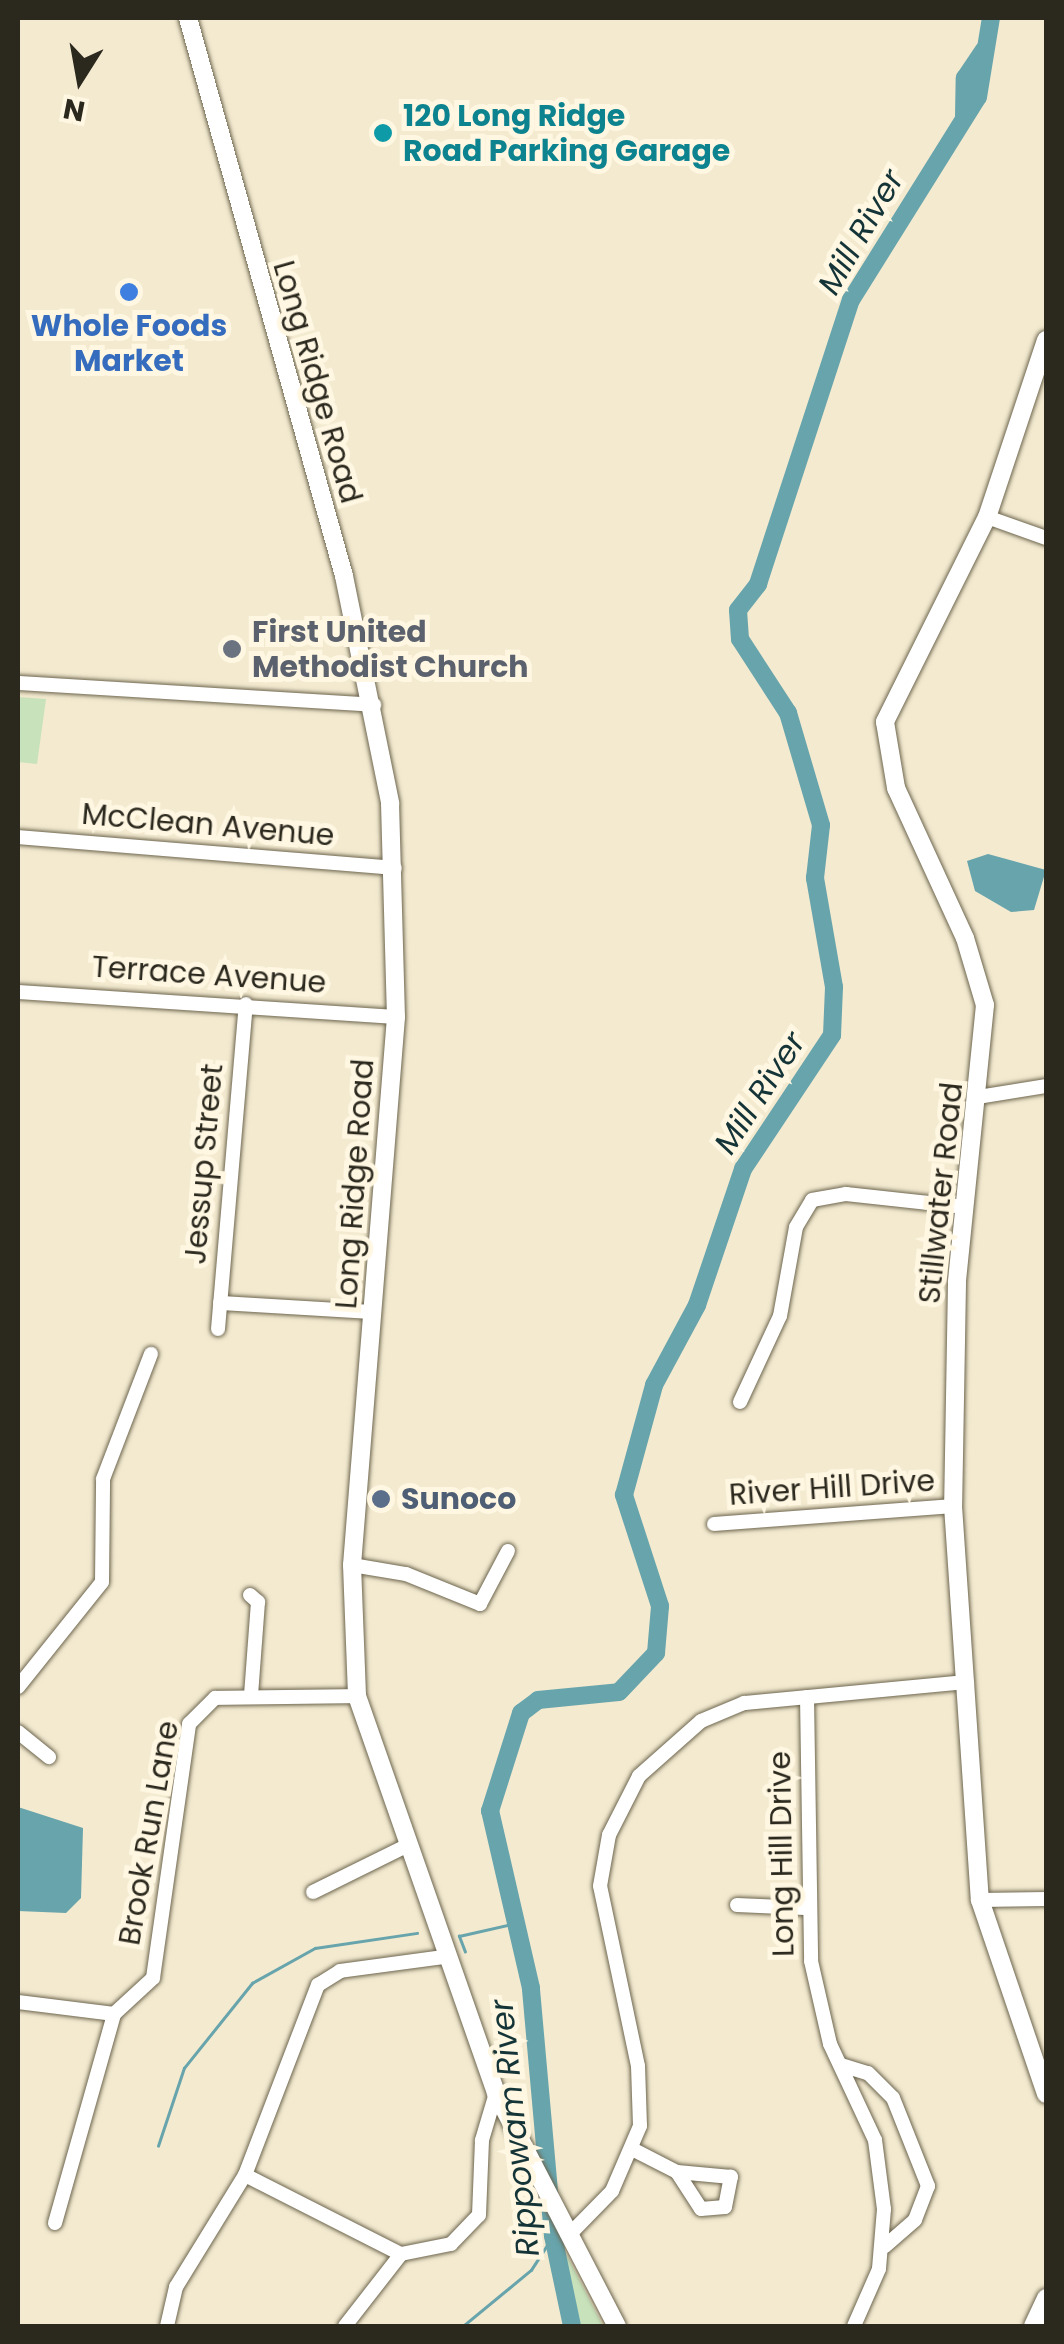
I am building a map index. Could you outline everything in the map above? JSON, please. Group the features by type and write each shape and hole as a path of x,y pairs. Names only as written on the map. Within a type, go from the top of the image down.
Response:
{"main road":[{"name":"Long Ridge Road","path":"188,18 374,705 395,868 396,1017 352,1566 357,1696 404,1847 496,2093 617,2326"},
{"name":"Stillwater Road","path":"1046,340 987,517 885,722 896,788 979,976 978,1097 965,1207 954,1506 980,1900 1046,2094"},
{"path":"1032,2326 1046,2298"}],"street":[{"path":"987,517 1046,538"},
{"path":"18,683 374,705"},
{"name":"McClean Avenue","path":"18,837 395,868"},
{"name":"Terrace Avenue","path":"18,992 246,1004 396,1017"},
{"name":"Jessup Street","path":"218,1329 246,1004"},
{"path":"978,1097 1046,1086"},
{"path":"740,1402 780,1316 796,1227 812,1200 846,1194 965,1207"},
{"path":"220,1303 373,1312"},
{"path":"18,1688 102,1582 102,1479 151,1354"},
{"name":"River Hill Drive","path":"714,1524 954,1506"},
{"path":"352,1566 406,1574 480,1604 508,1552"},
{"path":"250,1594 258,1602 251,1695"},
{"path":"565,2225 612,2191 634,2150 638,2066 601,1921 609,1835 639,1776 701,1721 744,1704 968,1682"},
{"name":"Brook Run Lane","path":"114,2014 153,1978 189,1724 215,1698 357,1696"},
{"name":"Long Hill Drive","path":"807,1697 805,1908 822,2012 875,2140 884,2246 854,2326"},
{"path":"18,1732 49,1757"},
{"path":"313,1892 404,1847"},
{"path":"980,1900 1046,1899"},
{"path":"737,1906 805,1908"},
{"path":"166,2326 176,2287 245,2176 318,1985 340,1971 444,1957"},
{"path":"18,2002 114,2014 55,2223"},
{"name":"Long Hill Drive","path":"841,2065 868,2073 894,2098 928,2186 915,2220 884,2246"},
{"path":"245,2176 401,2254 451,2244 479,2216 482,2140 496,2093"},
{"path":"634,2150 676,2172"},
{"path":"345,2326 401,2254"}],"green space":[{"path":"18,697 46,699 37,764 18,762"},
{"path":"559,2240 603,2326 565,2326 549,2261"}],"water":[{"path":"988,854 1046,870 1034,910 1011,912 975,891 967,861"},
{"path":"18,1807 83,1828 81,1898 66,1913 18,1911"}],"waterway":[{"name":"Mill River","path":"572,2326 553,2236 531,1988 490,1811 521,1713 538,1700 619,1692 656,1653 660,1606 624,1495 654,1385 697,1305 743,1169 832,1035 834,987 815,878 821,825 788,713 740,639 738,610 758,584 851,300 978,97 991,18"},
{"name":"Mill River","path":"964,117 965,78 984,50"},
{"path":"465,1952 459,1936 516,1923"},
{"path":"158,2146 184,2068 252,1983 315,1948 417,1933"},
{"name":"Rippowam River","path":"463,2326 531,2270 553,2236"}],"place":[{"name":"120 Long Ridge Road Parking Garage","path":"383,133"},
{"name":"Whole Foods Market","path":"129,292"},
{"name":"First United Methodist Church","path":"232,649"},
{"name":"Sunoco","path":"381,1499"}]}
